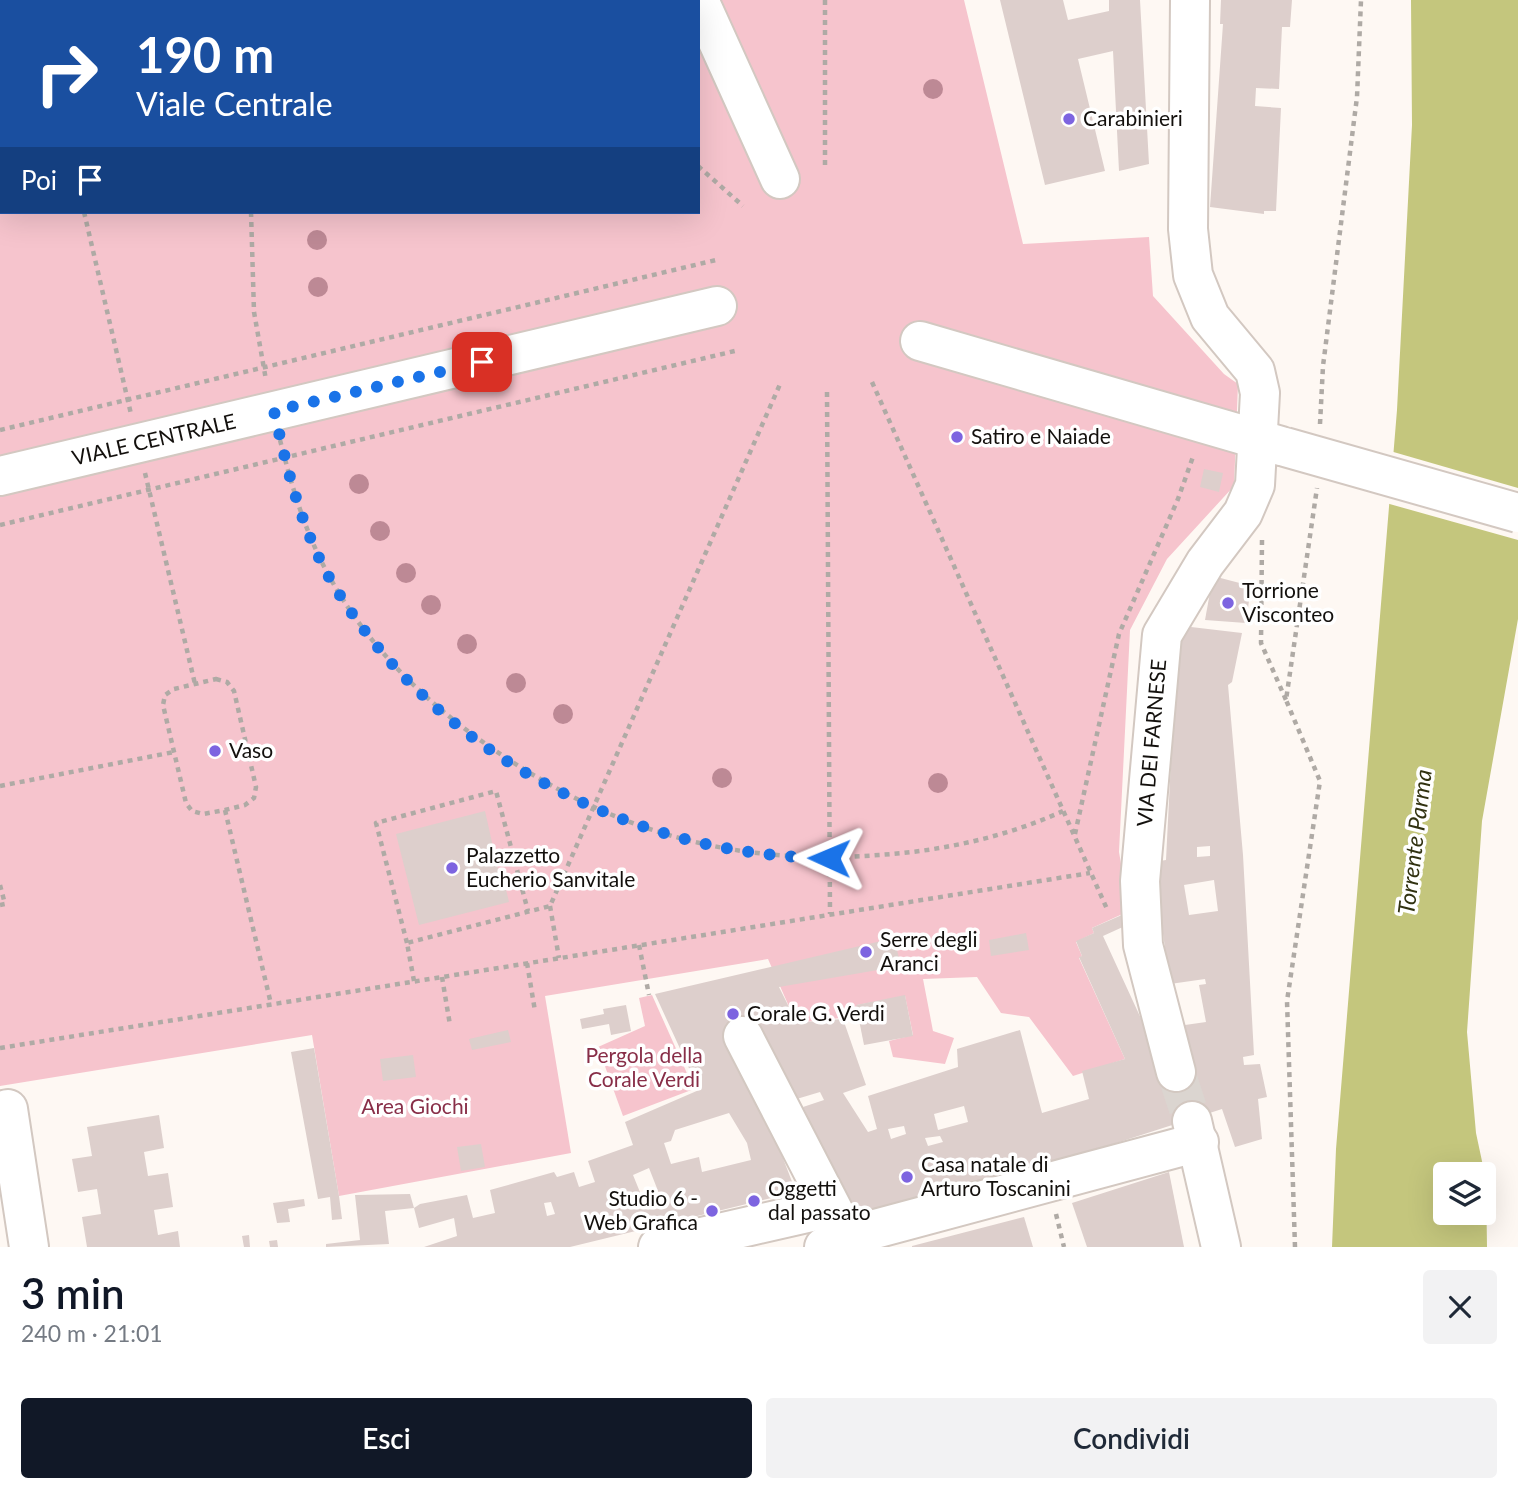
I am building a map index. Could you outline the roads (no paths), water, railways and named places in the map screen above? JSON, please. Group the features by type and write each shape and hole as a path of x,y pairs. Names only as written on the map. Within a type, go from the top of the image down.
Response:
{"street":[{"name":"VIA DEI FARNESE","path":"1175,1072 1143,946 1140,881 1161,635 1205,563 1243,513 1255,485 1254,462 1288,441 1258,378 1210,317 1197,289 1192,268 1188,229 1190,0"},
{"path":"700,2 780,179"},
{"name":"VIALE CENTRALE","path":"0,476 717,306"},
{"path":"920,341 1288,441 1518,513"},
{"path":"743,1036 838,1235"},
{"path":"4,1110 29,1247"},
{"path":"663,1247 838,1235 1196,1132 1221,1247"}],"water":[{"name":"Torrente Parma","path":"1411,0 1518,0 1518,619 1482,821 1467,1032 1476,1133 1482,1162 1433,1162 1433,1225 1487,1225 1487,1247 1332,1247 1336,1149 1397,410 1412,125"}],"tunnel":[{"path":"1176,1072 1192,1121"}],"place":[{"name":"Carabinieri","path":"1069,119"},
{"name":"Satiro e Naiade","path":"957,437"},
{"name":"Torrione Visconteo","path":"1228,603"},
{"name":"Vaso","path":"215,751"},
{"name":"Palazzetto Eucherio Sanvitale","path":"452,868"},
{"name":"Serre degli Aranci","path":"866,952"},
{"name":"Corale G. Verdi","path":"733,1014"},
{"name":"Casa natale di Arturo Toscanini","path":"907,1177"},
{"name":"Oggetti dal passato","path":"754,1201"},
{"name":"Studio 6 - Web Grafica","path":"712,1211"}],"park label":[{"name":"Pergola della Corale Verdi","path":"644,1068"},
{"name":"Area Giochi","path":"415,1107"}]}
